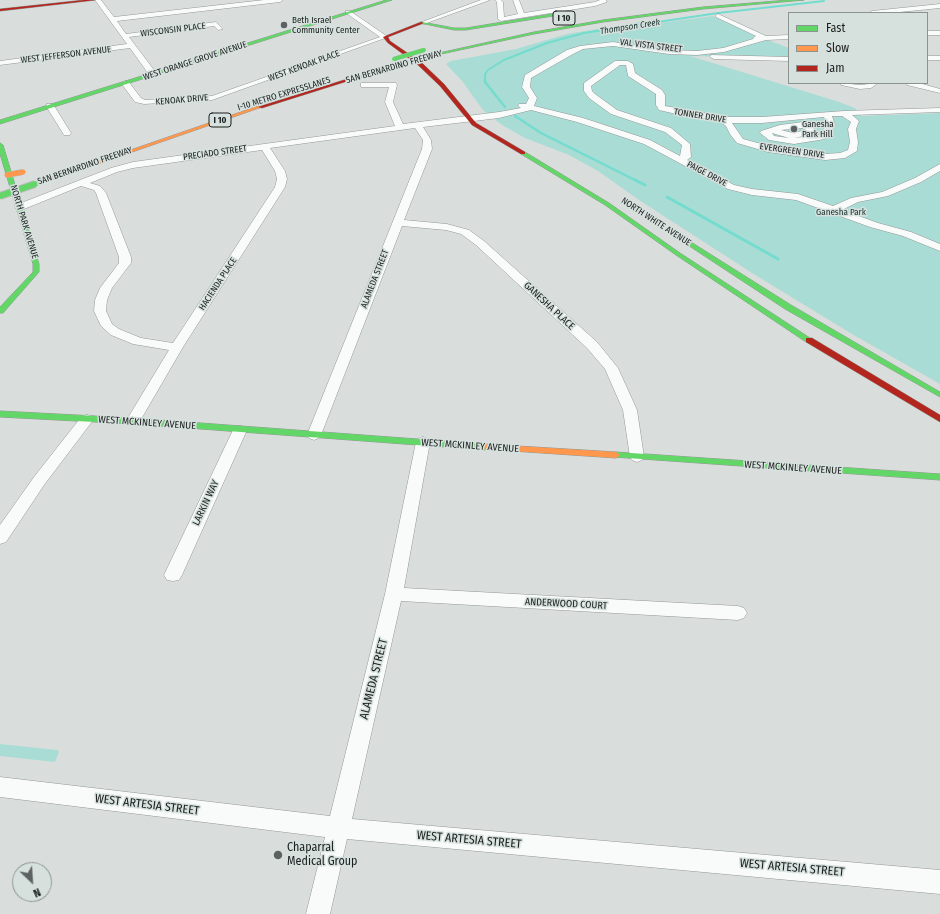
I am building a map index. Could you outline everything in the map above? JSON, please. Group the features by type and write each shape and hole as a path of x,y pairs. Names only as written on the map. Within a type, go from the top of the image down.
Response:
{"main road":[{"path":"0,10 94,0"},
{"name":"WEST ORANGE GROVE AVENUE","path":"0,122 390,0"},
{"path":"681,2 714,0"},
{"name":"I 10","path":"464,38 516,26 564,18 714,0"},
{"path":"429,55 509,31 575,19 739,0"},
{"path":"385,37 401,41 429,55 500,36 598,18 680,7 766,0"},
{"name":"SAN BERNARDINO FREEWAY","path":"0,180 30,176 246,111 406,60 534,33 637,16 702,8 802,0"},
{"path":"340,6 348,12"},
{"path":"385,37 422,23 442,28 466,29 544,16 608,8"},
{"name":"NORTH WHITE AVENUE","path":"385,37 406,60 442,85 474,124 607,204 678,254 776,319 914,404 940,418"},
{"name":"SAN BERNARDINO FREEWAY","path":"382,58 406,60 429,55 435,44"},
{"name":"I-10 METRO EXPRESSLANES","path":"217,112 331,76 406,60"},
{"path":"482,113 498,127 517,138"},
{"name":"NORTH PARK AVENUE","path":"0,145 36,264 36,272 0,311"},
{"path":"0,177 30,176"},
{"path":"0,185 30,176"},
{"path":"0,190 30,176"},
{"name":"SAN BERNARDINO FREEWAY","path":"0,196 30,176"},
{"name":"NORTH WHITE AVENUE","path":"666,229 788,307 940,395"},
{"name":"WEST MCKINLEY AVENUE","path":"0,414 133,421 240,430 940,477"}],"street":[{"path":"98,0 153,74"},
{"path":"113,19 280,0"},
{"path":"422,23 487,0"},
{"path":"498,0 501,19 595,4 604,2 603,0"},
{"path":"516,0 522,16"},
{"path":"882,12 940,6"},
{"path":"348,12 385,37"},
{"path":"718,16 765,38 784,45"},
{"name":"WISCONSIN PLACE","path":"124,36 216,24 220,29"},
{"path":"928,33 940,32"},
{"name":"WEST KENOAK PLACE","path":"223,95 385,37"},
{"name":"VAL VISTA STREET","path":"526,107 533,98 526,87 526,80 577,49 588,46 613,44 675,51 724,50 765,38 788,37"},
{"name":"VAL VISTA STREET","path":"526,107 518,80 526,73 568,49 588,43 626,42 675,51"},
{"name":"WEST JEFFERSON AVENUE","path":"0,63 131,46"},
{"path":"698,51 719,58 788,59"},
{"path":"928,58 940,58"},
{"name":"TONNER DRIVE","path":"680,160 686,157 686,144 668,130 614,112 592,96 588,91 587,85 618,63 628,63 631,74 659,92 661,95 660,105 662,108 737,121 844,113 940,110"},
{"name":"KENOAK DRIVE","path":"125,83 138,100 144,102 181,102 223,95"},
{"path":"848,84 860,87 872,84"},
{"path":"914,84 940,91"},
{"path":"364,85 393,85 389,102 400,127"},
{"path":"50,106 67,133"},
{"path":"512,113 526,107"},
{"path":"482,113 502,112 526,107"},
{"name":"PAIGE DRIVE","path":"526,107 557,113 618,131 646,142 731,188 798,197 874,225 907,234 940,248"},
{"path":"482,113 557,113"},
{"name":"PRECIADO STREET","path":"20,208 81,182 133,165 468,118 482,113"},
{"name":"EVERGREEN DRIVE","path":"722,119 730,125 734,134 740,141 754,146 825,157 842,156 852,151 854,142 852,129 855,121 844,113"},
{"path":"773,131 764,133 772,138 794,141 822,138 831,125 827,114"},
{"name":"ALAMEDA STREET","path":"314,435 426,149 427,140 417,125"},
{"name":"HACIENDA PLACE","path":"133,421 177,347 280,187 282,179 280,171 264,146"},
{"path":"834,210 855,200 885,194 918,180 940,167"},
{"path":"81,182 97,188 101,193 125,257 125,263 106,288 101,300 100,310 107,326 115,332 138,340 177,347"},
{"name":"GANESHA PLACE","path":"397,222 447,227 465,232 480,243 592,345 611,368 630,410 637,457"},
{"path":"0,538 40,481 87,419"},
{"name":"LARKIN WAY","path":"173,575 240,430"},
{"name":"ALAMEDA STREET","path":"318,914 394,594 423,442"},
{"name":"ANDERWOOD COURT","path":"394,594 738,613"},
{"name":"WEST ARTESIA STREET","path":"0,787 338,828 940,882"}],"green space":[{"name":"Ganesha Park","path":"713,16 754,35 788,48 788,58 690,56 836,101 855,108 861,116 940,113 940,384 852,334 752,273 639,200 598,171 569,155 525,138 502,125 483,110 462,81 446,64 451,61 516,49 567,34 639,22 652,24"},
{"path":"0,744 57,750 59,752 55,762 0,756"}],"waterway":[{"name":"Thompson Creek","path":"505,107 485,82 485,74 488,70 504,60 547,43 584,33 718,13 824,1"},
{"name":"Thompson Creek","path":"515,116 541,133 645,185"},
{"name":"Thompson Creek","path":"667,197 778,259"}],"traffic: fast":[{"path":"0,122 390,0"},
{"path":"432,55 534,33 603,21 703,8 802,0"},
{"path":"422,23 454,29 466,29 558,14"},
{"path":"394,59 424,50"},
{"path":"0,145 36,264 36,272 0,311"},
{"path":"523,153 607,204 678,254 809,340"},
{"path":"0,196 35,184"},
{"path":"673,233 788,307 940,395"},
{"path":"0,414 133,421 485,447"},
{"path":"616,455 940,477"}],"traffic: slow":[{"path":"349,80 407,62"},
{"path":"35,184 260,107"},
{"path":"7,175 23,172"},
{"path":"485,447 616,455"}],"traffic: jam":[{"path":"0,10 94,0"},
{"path":"385,37 422,23"},
{"path":"385,37 389,42 420,64 442,85 474,124 523,153"},
{"path":"260,107 349,80"},
{"path":"809,340 940,419"}],"place":[{"name":"Beth Israel Community Center","path":"284,25"},
{"name":"Ganesha Park Hill","path":"794,129"},
{"name":"Chaparral Medical Group","path":"278,855"}]}
